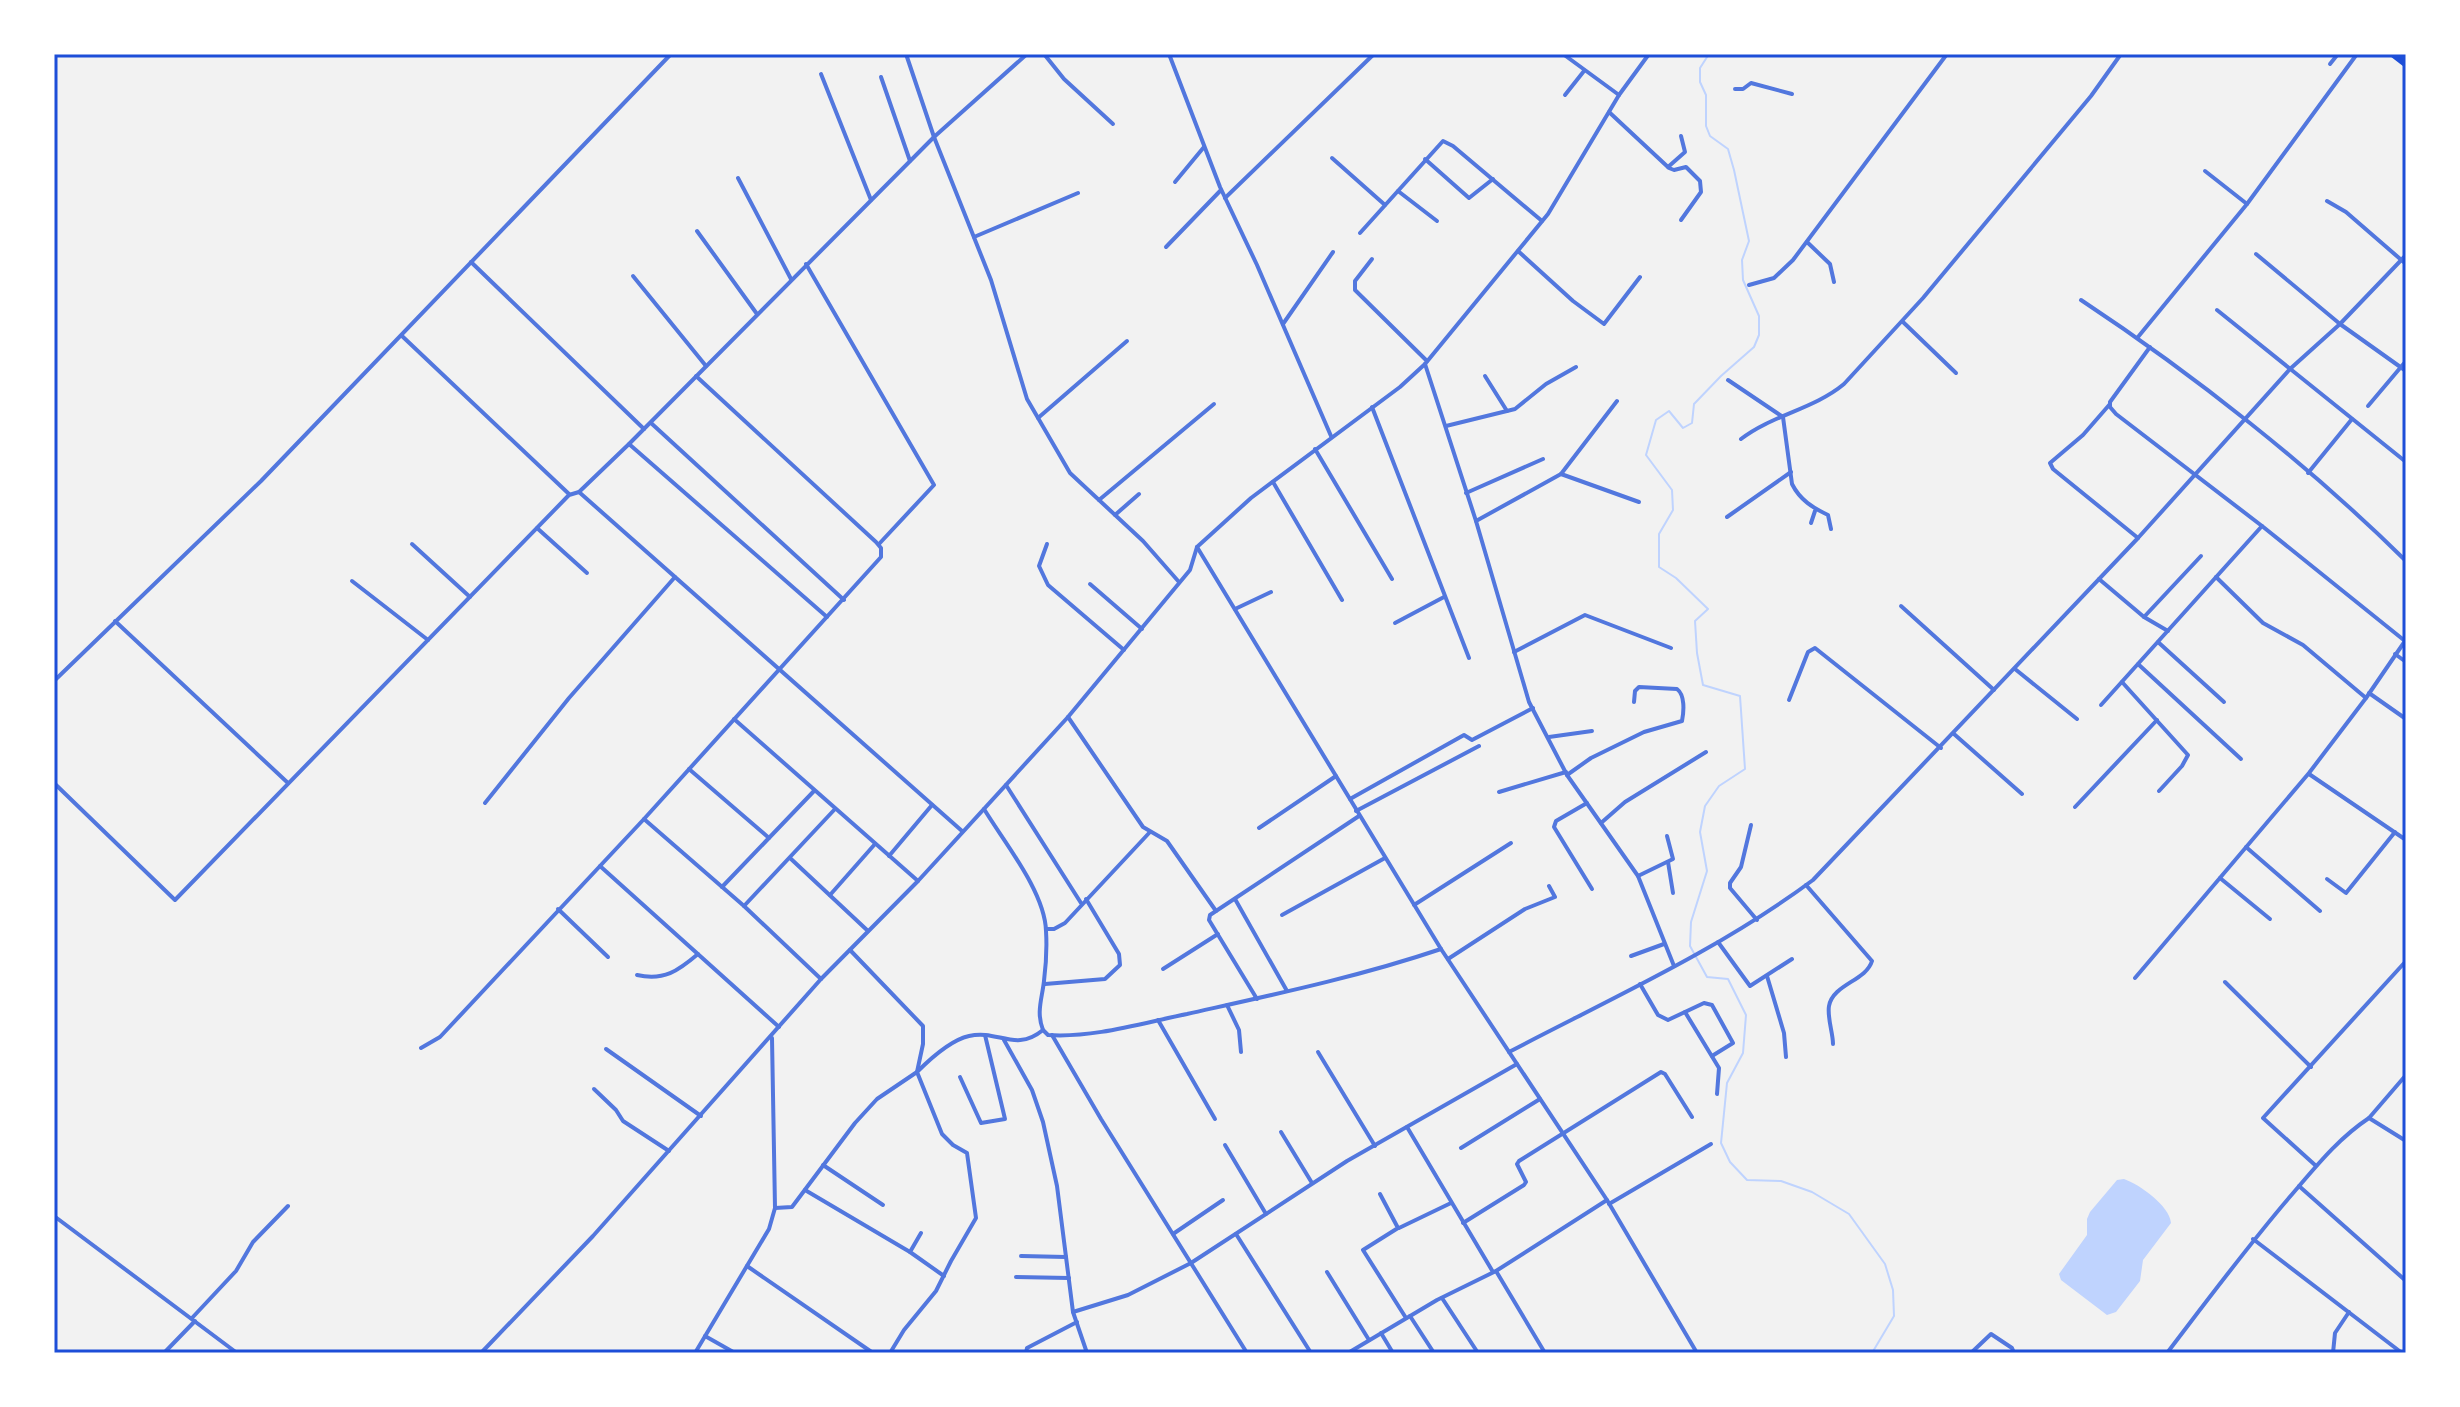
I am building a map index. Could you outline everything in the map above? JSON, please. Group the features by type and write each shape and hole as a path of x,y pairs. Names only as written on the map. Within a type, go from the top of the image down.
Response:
{"main road":[{"path":"2393,54 2406,64"}],"street":[{"path":"54,681 261,481 671,54"},
{"path":"906,54 934,137 995,294 1027,399 1070,473 1143,541 1179,582"},
{"path":"54,783 175,900 569,495 579,492 629,444 934,137 1027,54"},
{"path":"1044,54 1070,85 1113,124"},
{"path":"1169,54 1221,190 1331,436"},
{"path":"1225,198 1374,54"},
{"path":"1563,54 1619,95"},
{"path":"481,1353 701,1116 821,979 918,881 1068,717 1194,563 1197,547 1273,481 1426,363 1542,221 1619,95 1649,54"},
{"path":"1749,285 1774,278 1807,242 1947,54"},
{"path":"1741,439 1839,388 1903,321 2091,96 2121,54"},
{"path":"2330,64 2338,54"},
{"path":"2138,337 2247,204 2357,54"},
{"path":"1565,95 1584,71"},
{"path":"821,74 871,200"},
{"path":"881,77 910,161"},
{"path":"1735,89 1743,89 1751,83 1792,94"},
{"path":"1609,112 1668,167 1672,170 1682,167 1690,169 1702,186 1681,220"},
{"path":"1668,167 1685,152 1681,136"},
{"path":"1360,233 1438,144 1447,142 1542,221"},
{"path":"1175,182 1204,146"},
{"path":"1332,158 1385,205"},
{"path":"1425,159 1469,198 1493,179"},
{"path":"2205,171 2247,204"},
{"path":"738,178 791,279"},
{"path":"1166,247 1221,190"},
{"path":"1398,191 1437,221"},
{"path":"974,237 1078,193"},
{"path":"2327,201 2346,212 2404,262"},
{"path":"697,231 757,314"},
{"path":"1807,242 1830,264 1834,282"},
{"path":"1518,251 1573,301 1604,324 1640,277"},
{"path":"1283,324 1333,252"},
{"path":"2256,254 2340,324 2404,369"},
{"path":"1509,1052 1700,953 1757,920 1806,885 1941,748 2138,538 2290,369 2404,262 2406,255"},
{"path":"1372,259 1355,281 1355,290 1426,363 1533,708 1567,774 1638,876 1674,966"},
{"path":"471,262 644,429"},
{"path":"806,264 934,485 879,544"},
{"path":"633,276 706,366"},
{"path":"2081,300 2138,337 2243,420 2366,522 2406,561"},
{"path":"2217,310 2406,462"},
{"path":"1903,321 1956,373"},
{"path":"402,336 569,495"},
{"path":"1038,418 1127,341"},
{"path":"2138,538 2053,469 2050,463 2083,435 2110,404 2150,347"},
{"path":"2368,406 2404,369 2406,361"},
{"path":"1446,426 1519,407 1546,384 1576,367"},
{"path":"421,1048 440,1037 879,561 882,553 879,544 696,376"},
{"path":"1485,376 1507,411"},
{"path":"1728,380 1783,417 1796,493 1815,511 1828,515 1831,529"},
{"path":"1476,521 1561,474 1617,401"},
{"path":"1099,500 1214,404"},
{"path":"2110,404 2116,414 2405,640 2309,773 2135,978"},
{"path":"1372,406 1469,658"},
{"path":"2308,473 2352,419"},
{"path":"650,422 844,600"},
{"path":"629,444 827,617"},
{"path":"1315,449 1392,579"},
{"path":"1466,493 1543,459"},
{"path":"1727,517 1791,472"},
{"path":"1561,474 1639,502"},
{"path":"1273,481 1342,600"},
{"path":"579,492 962,831"},
{"path":"1115,515 1139,494"},
{"path":"1811,523 1815,511"},
{"path":"2101,705 2262,526"},
{"path":"537,528 587,573"},
{"path":"412,544 470,597"},
{"path":"1047,544 1039,566 1048,585 1124,650"},
{"path":"1197,547 1441,949 1608,1202 1695,1352"},
{"path":"2144,617 2201,556"},
{"path":"485,803 569,698 675,577"},
{"path":"2216,577 2263,623 2303,645 2368,695 2406,719"},
{"path":"2099,579 2144,617 2168,631"},
{"path":"352,581 428,640"},
{"path":"1090,584 1142,629"},
{"path":"1235,609 1271,592"},
{"path":"1395,623 1444,597"},
{"path":"1901,606 1994,690"},
{"path":"1514,652 1585,615 1671,648"},
{"path":"115,621 288,783"},
{"path":"2158,642 2224,702"},
{"path":"1789,700 1808,652 1815,648 1941,748"},
{"path":"2395,654 2406,662"},
{"path":"2138,664 2241,759"},
{"path":"2015,669 2077,719"},
{"path":"2122,682 2188,755 2159,791"},
{"path":"1499,792 1567,774 1631,738 1661,725 1682,721 1683,701 1677,689 1639,687 1635,691 1634,702"},
{"path":"1350,799 1464,735 1472,740 1533,708"},
{"path":"1068,717 1131,812 1143,827 1167,841 1216,911"},
{"path":"734,719 918,881"},
{"path":"2075,807 2157,720"},
{"path":"1549,737 1592,731"},
{"path":"1954,734 2022,794"},
{"path":"1257,999 1209,917 1358,814 1479,746"},
{"path":"1601,823 1625,802 1706,752"},
{"path":"689,769 769,838"},
{"path":"2309,773 2406,840"},
{"path":"1259,828 1336,776"},
{"path":"1006,785 1081,903"},
{"path":"722,887 814,791"},
{"path":"1587,803 1556,821 1554,827 1592,889"},
{"path":"889,856 932,805"},
{"path":"744,906 835,809"},
{"path":"984,809 1043,911 1046,929 1044,984 1039,1011 1043,1030 1052,1035 1247,1353"},
{"path":"644,819 744,906 821,979"},
{"path":"1751,825 1744,858 1730,888 1757,920"},
{"path":"1046,929 1060,927 1150,832"},
{"path":"2327,879 2346,893 2395,832"},
{"path":"1638,876 1674,857 1667,836"},
{"path":"1414,905 1511,843"},
{"path":"830,895 875,844"},
{"path":"2246,847 2320,911"},
{"path":"790,858 868,931"},
{"path":"1282,915 1385,858"},
{"path":"1668,862 1673,893"},
{"path":"600,866 779,1027"},
{"path":"2220,878 2270,919"},
{"path":"1806,885 1872,961 1869,968 1836,994 1830,1004 1833,1044"},
{"path":"1448,959 1525,909 1555,897 1549,886"},
{"path":"1044,984 1105,979 1120,965 1119,954 1086,899"},
{"path":"1235,899 1287,991"},
{"path":"558,909 608,957"},
{"path":"1163,969 1218,934"},
{"path":"1718,942 1750,986 1792,959"},
{"path":"1631,956 1664,944"},
{"path":"1052,1035 1097,1031 1257,999 1369,972 1441,949"},
{"path":"850,950 923,1026 917,1072 942,1134 967,1153 977,1214 936,1291 904,1330 890,1353"},
{"path":"637,975 667,976 698,954"},
{"path":"2315,1165 2263,1118 2406,961"},
{"path":"1767,976 1784,1033 1786,1057"},
{"path":"2225,982 2311,1067"},
{"path":"1640,984 1662,1018 1668,1020 1708,1002 1733,1038 1731,1046 1712,1056"},
{"path":"1227,1005 1239,1030 1241,1052"},
{"path":"1685,1012 1719,1068 1717,1094"},
{"path":"1158,1020 1215,1119"},
{"path":"775,1208 792,1207 837,1144 877,1099 960,1040 985,1035 1004,1040 1028,1039 1043,1030"},
{"path":"960,1077 981,1123 1005,1119 985,1035"},
{"path":"695,1353 769,1229 775,1208 771,1036"},
{"path":"1004,1040 1032,1090 1043,1122 1057,1186 1073,1312 1087,1353"},
{"path":"606,1049 701,1116"},
{"path":"1318,1052 1375,1146"},
{"path":"1073,1312 1128,1295 1191,1263 1312,1183 1517,1064"},
{"path":"1463,1223 1524,1185 1526,1182 1517,1163 1661,1072 1692,1117"},
{"path":"2167,1353 2253,1239 2315,1165 2347,1132 2369,1118 2406,1075"},
{"path":"594,1089 623,1121 669,1151"},
{"path":"1461,1148 1540,1099"},
{"path":"2369,1118 2406,1141"},
{"path":"1407,1127 1545,1353"},
{"path":"1281,1132 1312,1183"},
{"path":"1348,1353 1442,1298 1494,1272 1711,1144"},
{"path":"1225,1145 1266,1214"},
{"path":"823,1165 883,1205"},
{"path":"2299,1186 2406,1281"},
{"path":"805,1190 910,1252 944,1276"},
{"path":"1380,1194 1398,1229"},
{"path":"1173,1234 1223,1200"},
{"path":"1434,1353 1363,1250 1451,1203"},
{"path":"164,1353 236,1271 253,1242 288,1206"},
{"path":"54,1216 237,1353"},
{"path":"910,1252 921,1233"},
{"path":"1236,1234 1311,1353"},
{"path":"2253,1239 2402,1353"},
{"path":"1021,1256 1066,1257"},
{"path":"747,1266 873,1353"},
{"path":"1327,1272 1369,1340"},
{"path":"1016,1277 1069,1278"},
{"path":"1442,1298 1478,1353"},
{"path":"2333,1353 2335,1333 2349,1312"},
{"path":"1026,1353 1027,1348 1077,1322"},
{"path":"1381,1333 1393,1353"},
{"path":"1971,1353 1991,1334 2012,1348 2014,1353"},
{"path":"705,1336 735,1353"}],"water":[{"path":"2124,1179 2160,1203 2171,1223 2143,1260 2140,1281 2116,1312 2107,1315 2061,1280 2059,1274 2087,1235 2090,1212 2117,1180"}],"waterway":[{"path":"1709,54 1700,68 1700,82 1706,95 1706,126 1710,136 1728,149 1734,170 1749,241 1742,260 1743,280 1759,316 1759,335 1754,347 1694,404 1692,423 1683,428 1669,411 1656,420 1646,455 1672,490 1673,510 1659,534 1659,567 1676,578 1708,609 1695,621 1703,685 1740,696 1745,769 1719,786 1705,806 1700,832 1707,871 1691,922 1690,946 1707,977 1728,979 1746,1015 1743,1053 1727,1083 1721,1143 1730,1162 1747,1180 1781,1181 1812,1192 1849,1214 1885,1264 1893,1290 1894,1316 1872,1353"}]}
